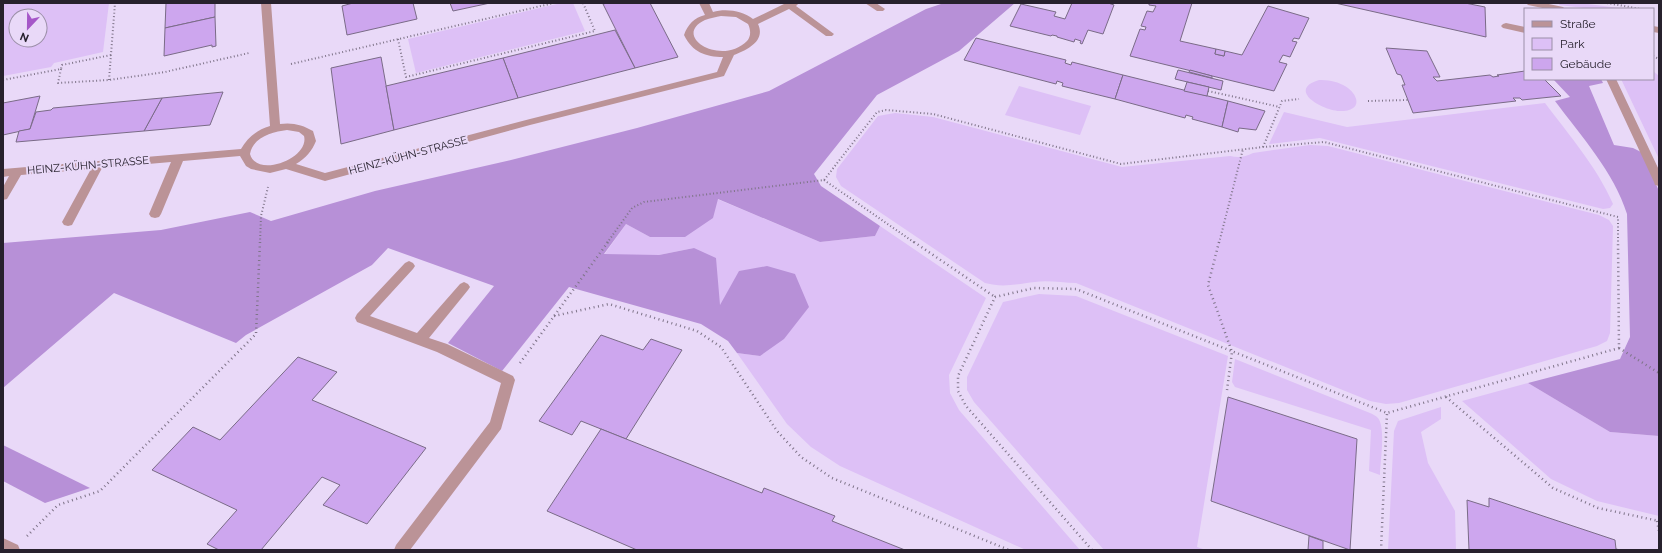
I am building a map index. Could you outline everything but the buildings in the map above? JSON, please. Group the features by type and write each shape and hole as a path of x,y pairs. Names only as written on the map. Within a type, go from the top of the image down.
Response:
{"street":[{"path":"266,3 275,128"},
{"path":"704,3 710,15"},
{"path":"870,3 880,9"},
{"path":"1531,3 1555,8"},
{"path":"752,23 791,4 829,34"},
{"path":"730,13 742,16 752,23 755,28 753,40 743,48 730,53 718,54 698,49 691,43 688,37 689,30 694,24 701,18 710,15 730,13"},
{"path":"1506,26 1524,30"},
{"name":"HEINZ-KÜHN-STRASSE","path":"286,165 325,177 555,115 721,74 730,53"},
{"path":"1611,80 1659,182"},
{"path":"298,126 306,130 311,136 311,144 306,152 298,159 286,165 272,169 260,169 251,166 245,160 244,152 248,145 255,138 275,128 298,126"},
{"name":"HEINZ-KÜHN-STRASSE","path":"3,173 244,152"},
{"path":"155,214 179,157"},
{"path":"68,222 99,164"},
{"path":"3,196 18,171"},
{"path":"401,550 496,425 508,380 442,348 361,318 409,266"},
{"path":"419,340 464,287"},
{"path":"3,545 13,550"}],"path":[{"path":"109,80 115,3"},
{"path":"271,69 554,3"},
{"path":"398,39 406,77 595,31 583,3"},
{"path":"1607,3 1635,8"},
{"path":"111,54 62,65 58,83 109,80 165,72 270,49"},
{"path":"3,80 61,69"},
{"path":"1208,91 1280,106"},
{"path":"1263,147 1282,101 1299,99"},
{"path":"1368,101 1408,100"},
{"path":"824,180 877,112 886,110 933,114 1120,164 1243,149 1324,142 1618,217 1620,348"},
{"path":"1227,390 1232,352 1208,285 1243,149"},
{"path":"13,550 58,505 100,491 256,334 261,216 272,169"},
{"path":"508,380 632,208 644,202 824,180 995,297 1034,288 1076,290 1387,413 1620,348 1659,374"},
{"path":"995,297 958,376 958,391 966,406 1092,550"},
{"path":"553,316 609,304 697,331 721,347 777,431 801,457 832,478 1009,550"},
{"path":"1446,397 1553,488 1598,508 1658,521 1659,531"},
{"path":"1381,550 1387,413"}],"green space":[{"path":"3,3 109,3 103,52 54,63 51,67 3,76"},
{"path":"561,3 573,3 585,31 416,73 408,39"},
{"path":"1560,3 1580,3 1619,8 1584,8 1559,5"},
{"path":"1654,72 1659,76 1659,159 1621,80 1654,80"},
{"path":"1319,80 1340,84 1352,91 1356,100 1355,107 1351,110 1336,111 1319,105 1312,100 1307,95 1306,89 1310,84"},
{"path":"1019,86 1091,106 1080,135 1005,115"},
{"path":"1545,103 1591,164 1613,204 1610,208 1603,209 1320,138 1269,144 1284,112 1347,127"},
{"path":"895,113 933,117 1122,167 1230,156 1242,157 1253,153 1310,145 1328,146 1599,215 1609,220 1613,226 1610,333 1607,341 1597,346 1399,403 1386,404 1370,401 1076,283 1040,281 1016,285 1004,285 985,283 841,186 836,177 837,169 878,116"},
{"path":"717,199 820,242 875,236 880,226 986,298 949,375 950,393 959,410 1080,550 1026,550 840,466 811,447 787,424 737,353 760,356 720,305 694,248 659,255 604,255 626,224 650,237"},
{"path":"1039,294 1076,296 1228,356 1197,547 1206,550 1104,550 974,402 967,390 967,377 1003,302"},
{"path":"1235,359 1371,413 1378,418 1382,429 1380,475 1369,471 1371,430 1235,387 1232,382"},
{"path":"1528,383 1610,432 1659,436 1659,516 1597,501 1551,479 1462,401"},
{"path":"1441,407 1441,419 1421,432 1428,463 1455,511 1456,550 1388,550 1394,431 1398,421"}],"shaded area":[{"path":"944,3 1015,3 959,51 877,95 814,174 821,186 880,226 875,236 820,242 718,199 713,218 685,237 650,237 626,224 604,254 659,255 694,248 716,258 720,305 739,271 767,266 795,274 809,307 784,339 760,356 737,353 728,341 701,324 569,287 502,371 448,343 494,286 388,248 372,265 246,335 236,343 114,293 3,388 3,243 161,230 250,212 271,221 375,191 511,160 637,128 769,91 926,9"},
{"path":"1554,80 1602,80 1603,83 1589,86 1614,145 1633,148 1641,152 1659,191 1659,436 1610,432 1528,383 1620,359 1630,337 1627,214 1614,184 1605,169 1586,141 1555,101 1570,97"},
{"path":"3,445 90,488 45,503 3,481"}]}
